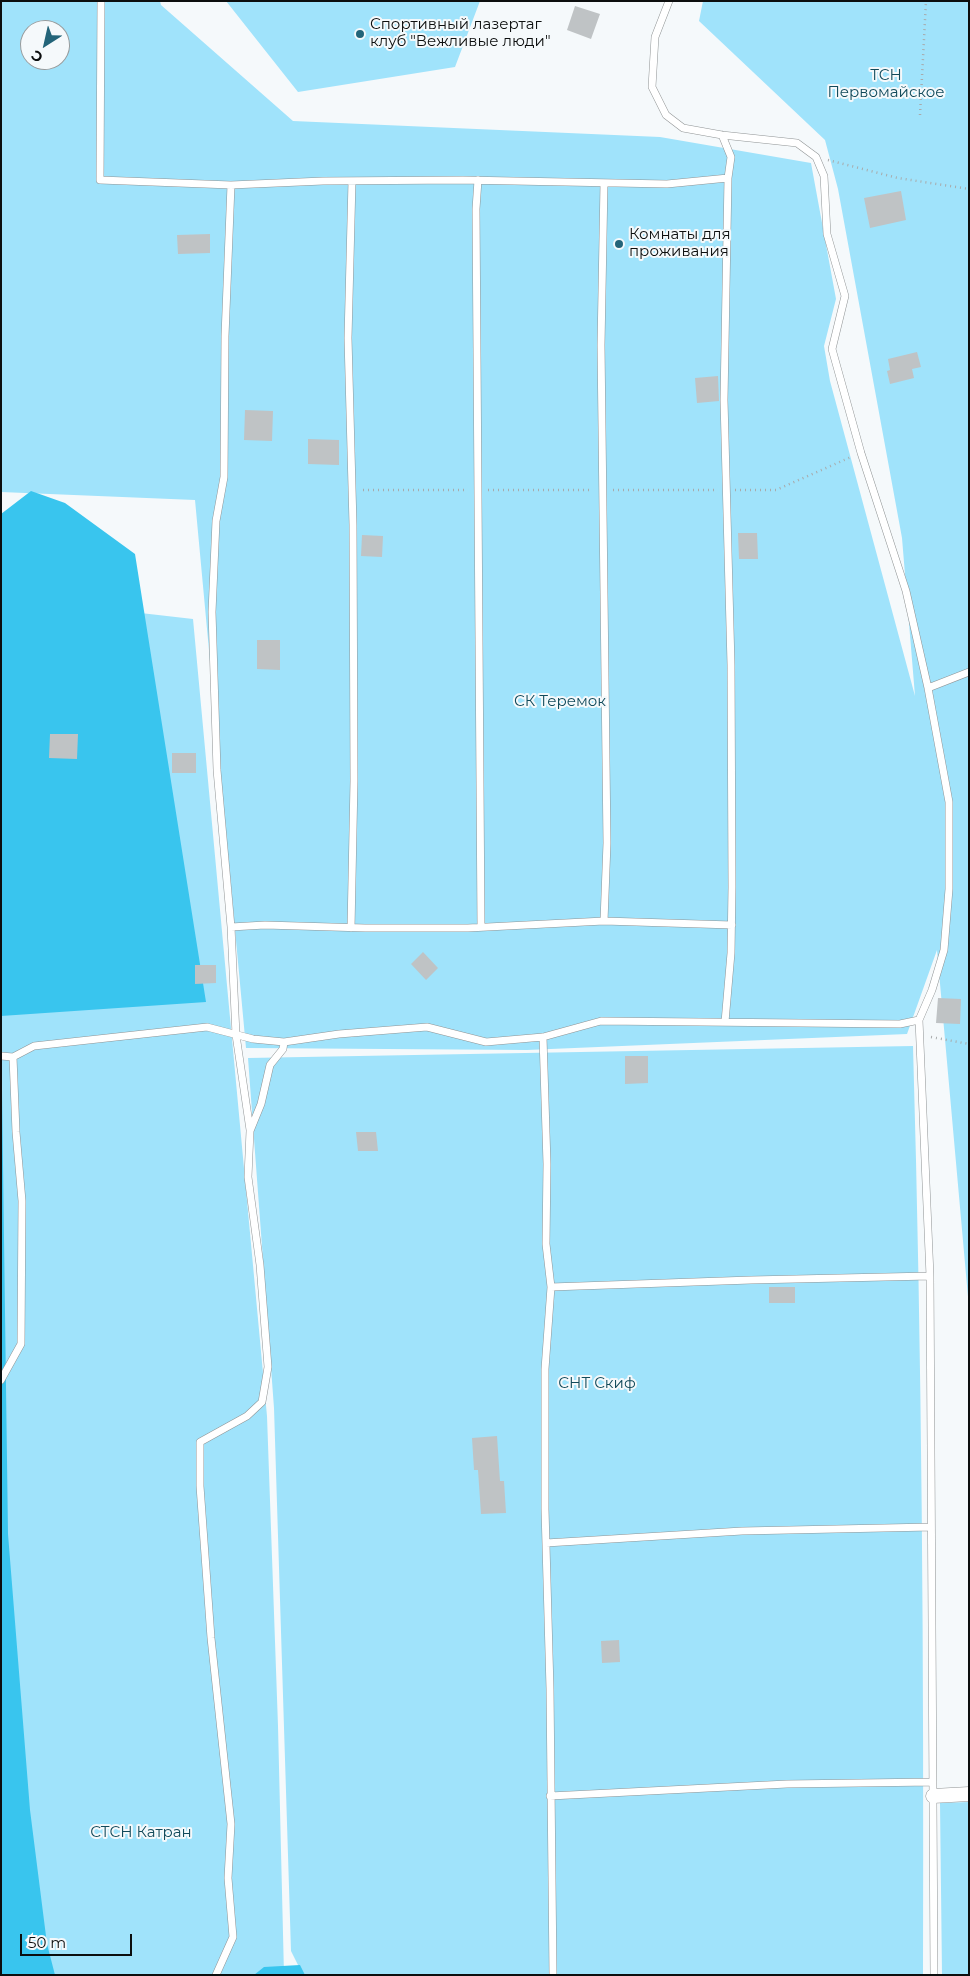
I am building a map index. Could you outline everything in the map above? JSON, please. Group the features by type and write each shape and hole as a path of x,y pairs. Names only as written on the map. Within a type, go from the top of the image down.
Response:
{"street":[{"path":"933,1796 969,1794"}],"lane":[{"path":"101,1 100,180 231,185 352,181 478,180 667,184 728,178"},
{"path":"669,1 655,37 652,87 666,115 683,128 722,135 797,143 816,157 824,176 827,234 845,296 832,349 861,453 906,592 928,688 949,802 950,889 944,950 932,990 919,1020 930,1276 934,1975"},
{"path":"722,135 731,157 728,178 724,400 731,666 732,925 725,1022"},
{"path":"478,180 476,209 482,927"},
{"path":"351,928 354,781 353,525 348,338 352,181"},
{"path":"604,183 601,345 607,843 604,921"},
{"path":"216,1975 233,1937 228,1878 232,1824 211,1638 200,1486 200,1442 247,1416 262,1402 268,1367 260,1265 248,1177 250,1131 236,1035 231,927 217,770 212,612 216,520 224,477 231,185"},
{"path":"928,688 969,672"},
{"path":"231,927 265,925 351,928 482,927 604,921 732,925"},
{"path":"1,1056 13,1057 34,1046 207,1027 253,1039 284,1042 339,1034 427,1027 486,1042 543,1037 601,1021 900,1024 919,1020"},
{"path":"543,1037 548,1164 546,1244 551,1287 545,1369 553,1975"},
{"path":"250,1131 262,1104 270,1065 283,1050 284,1042"},
{"path":"1,1380 21,1344 22,1200 16,1132 13,1057"},
{"path":"551,1287 930,1276"},
{"path":"546,1542 742,1531 931,1527"},
{"path":"550,1796 787,1784 933,1782"}],"path":[{"path":"920,115 926,1"},
{"path":"816,157 898,178 969,189"},
{"path":"920,1036 969,1044"}],"green space":[{"name":"СК Теремок","path":"1,1 160,1 161,5 293,121 660,137 811,163 836,299 824,346 830,381 915,696 902,538 838,189 825,140 699,21 703,1 969,1 969,1308 937,950 907,1034 527,1050 246,1048 195,500 1,492"},
{"name":"Спортивный лазертаг клуб \"Вежливые люди\"","path":"226,1 480,1 455,67 298,92"},
{"name":"СТСН Катран","path":"1,597 193,619 267,1416 278,1726 284,1975 17,1975 1,1896"},
{"name":"СНТ Скиф","path":"913,1046 922,1510 923,1975 303,1975 291,1951 274,1408 248,1058"},
{"path":"969,1802 969,1975 942,1975 940,1803"}],"shaded area":[{"path":"31,491 65,503 135,554 206,1002 1,1016 1,514"},
{"path":"1,1016 8,1534 30,1810 47,1944 55,1975 1,1975"},
{"path":"300,1965 305,1975 254,1975 264,1967"}],"building":[{"path":"575,6 600,14 591,39 567,30"},
{"path":"901,191 906,220 870,228 864,198"},
{"path":"210,234 210,253 178,254 177,235"},
{"path":"917,352 921,367 912,369 914,378 890,384 887,371 890,370 888,359"},
{"path":"718,376 719,401 697,403 695,378"},
{"path":"245,410 273,411 272,441 244,440"},
{"path":"308,439 339,440 339,465 308,464"},
{"path":"738,533 757,533 758,559 739,559"},
{"path":"362,535 383,536 382,557 361,556"},
{"path":"257,640 280,640 280,670 257,669"},
{"path":"50,734 78,734 77,759 49,758"},
{"path":"172,753 196,753 196,773 172,773"},
{"path":"423,952 438,968 426,980 411,964"},
{"path":"195,965 216,965 216,983 195,984"},
{"path":"938,998 961,999 960,1024 936,1023"},
{"path":"625,1056 648,1056 648,1083 625,1084"},
{"path":"356,1132 376,1132 378,1151 358,1151"},
{"path":"769,1287 795,1287 795,1303 769,1303"},
{"path":"497,1436 500,1481 504,1481 506,1513 481,1514 478,1470 474,1470 472,1438"},
{"path":"619,1640 620,1662 602,1663 601,1641"}],"place":[{"name":"Спортивный лазертаг клуб \"Вежливые люди\"","path":"360,34"},
{"name":"Комнаты для проживания","path":"619,244"}],"park label":[{"name":"ТСН Первомайское","path":"886,84"}]}
